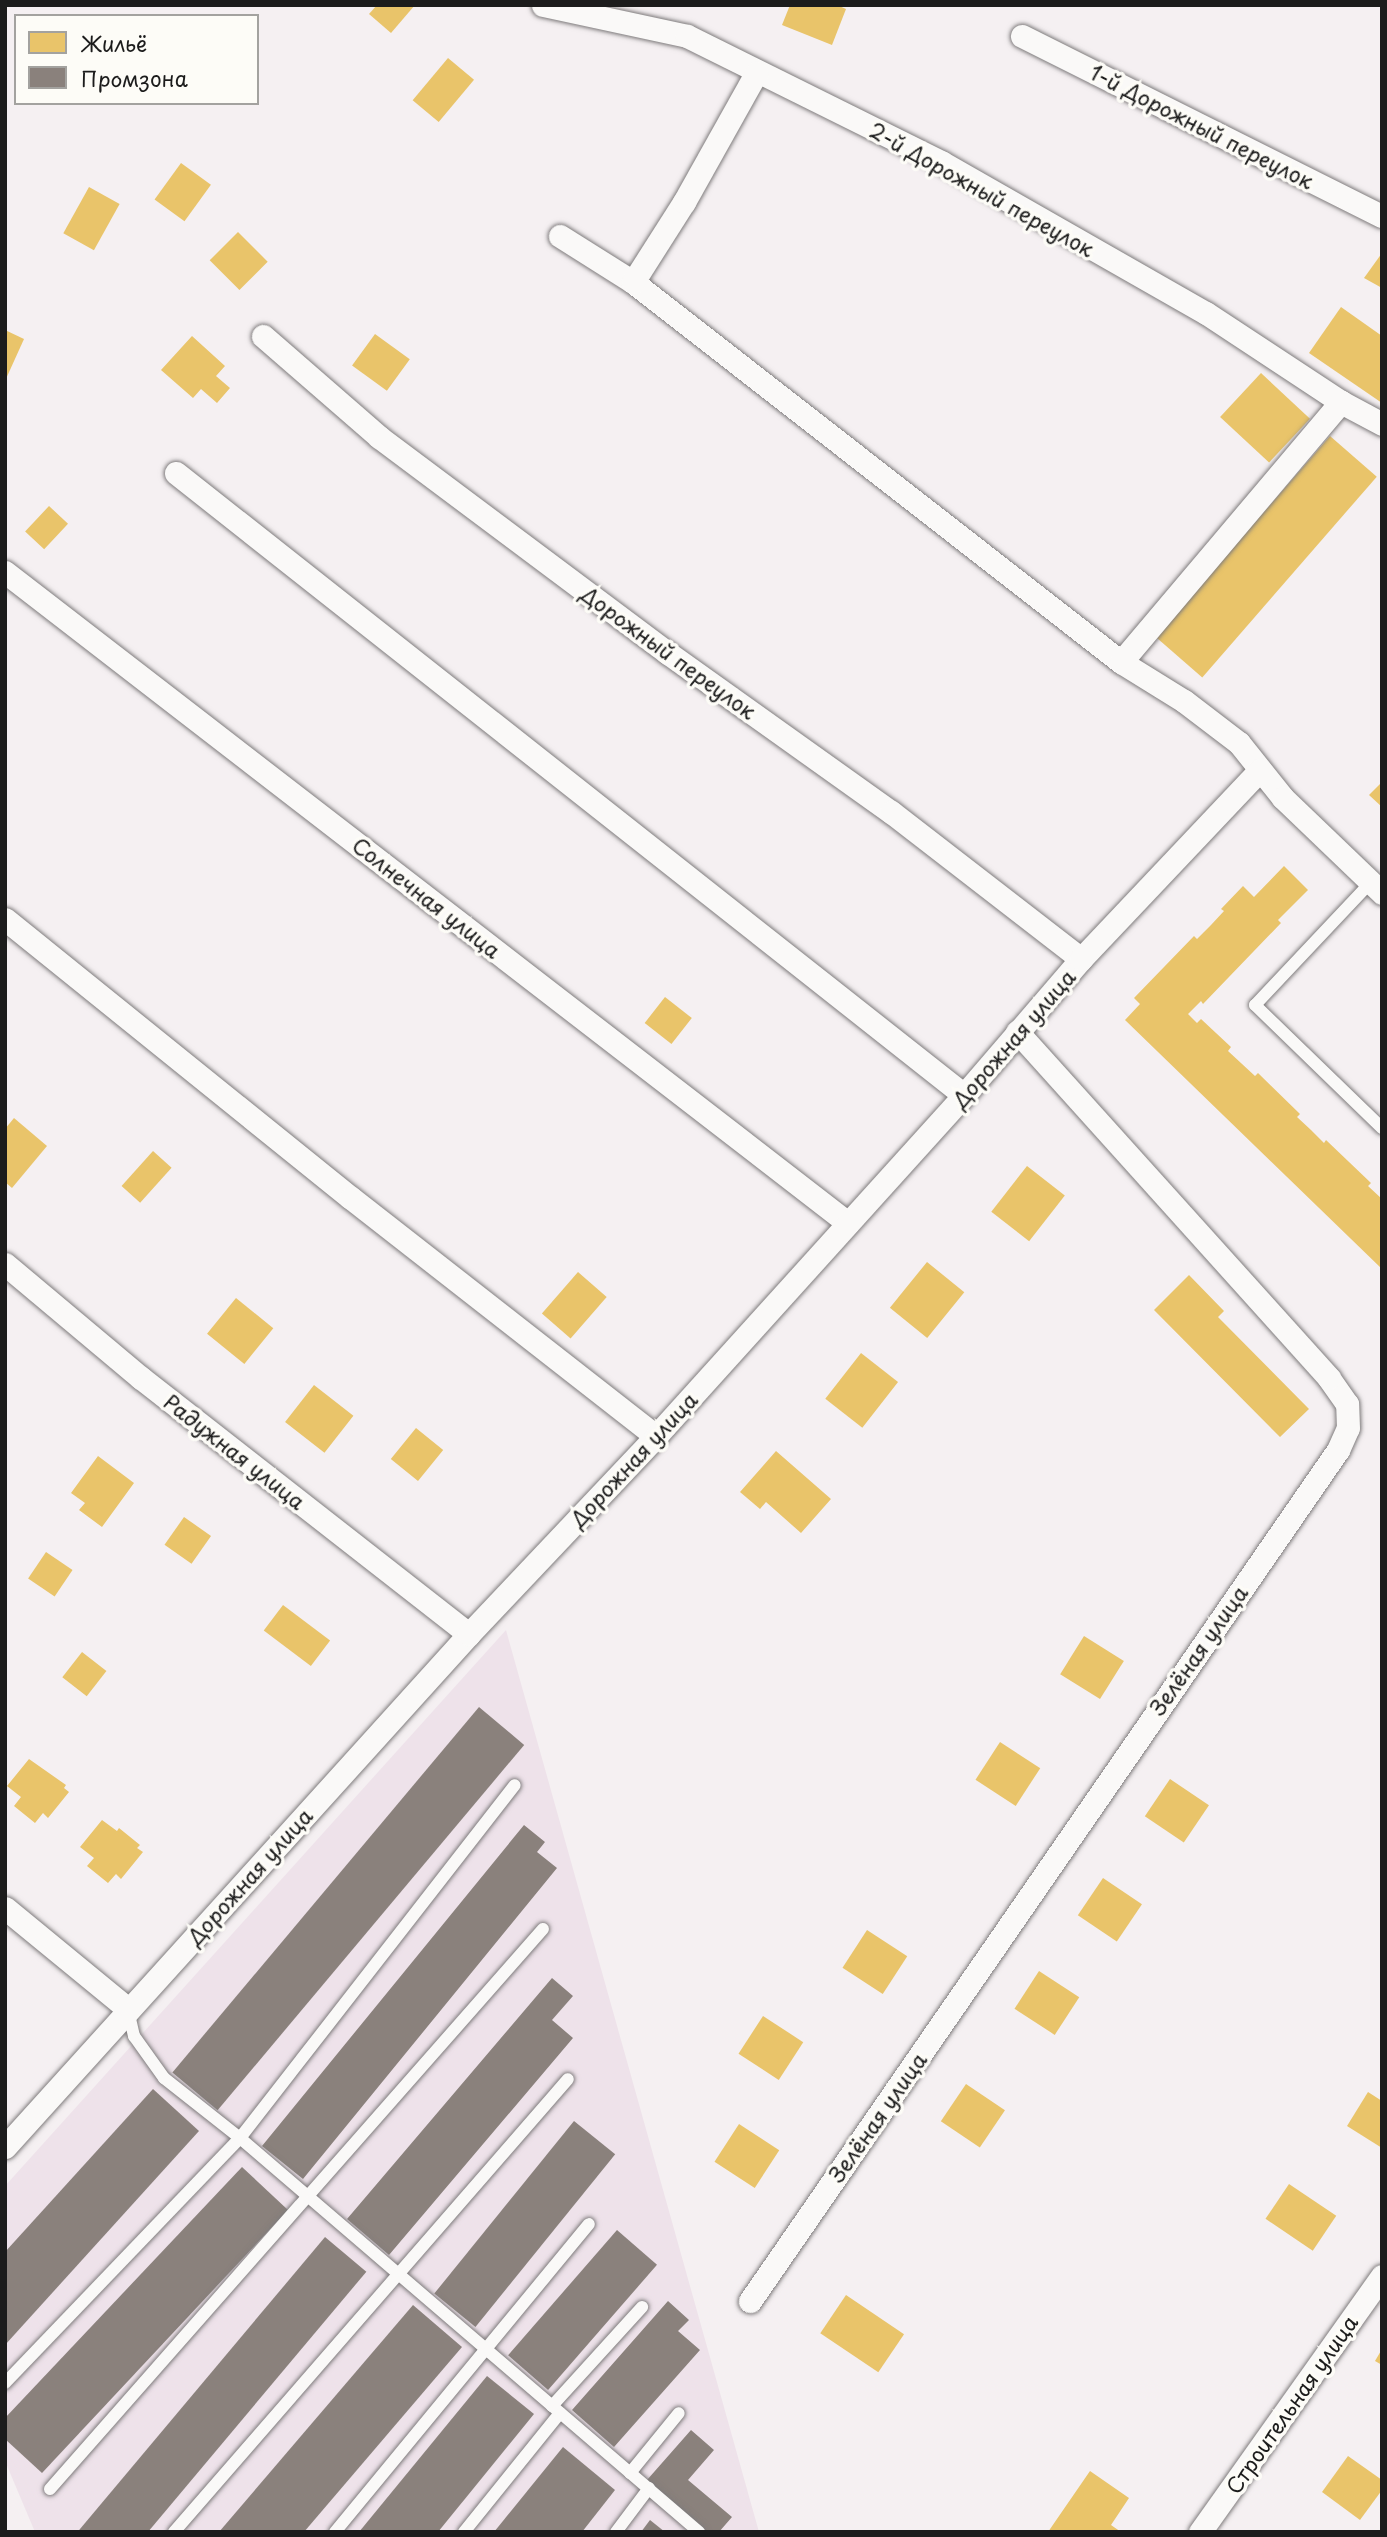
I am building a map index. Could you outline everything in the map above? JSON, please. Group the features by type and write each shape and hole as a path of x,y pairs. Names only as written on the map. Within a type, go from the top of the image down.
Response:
{"street":[{"name":"2-й Дорожный переулок","path":"551,7 687,36 756,73 941,162 1206,313 1341,402 1382,425"},
{"name":"1-й Дорожный переулок","path":"1022,36 1382,216"},
{"path":"633,282 684,202 756,73"},
{"path":"560,236 633,282 1121,662 1184,701 1239,743 1283,798 1376,887"},
{"name":"Дорожный переулок","path":"263,336 379,437 679,661 891,812 1081,959"},
{"path":"1121,662 1341,402"},
{"path":"176,473 964,1095"},
{"name":"Солнечная улица","path":"5,572 848,1223"},
{"name":"Дорожная улица","path":"5,2147 469,1634 656,1436 964,1095 1081,959 1260,770"},
{"path":"5,919 351,1198 656,1436"},
{"name":"Зелёная улица","path":"750,2301 1338,1450 1348,1428 1347,1404 1329,1378 1017,1032"},
{"name":"Радужная улица","path":"5,1264 141,1378 469,1634"},
{"path":"5,1908 128,2009"},
{"name":"Строительная улица","path":"1200,2532 1382,2276"}],"lane":[{"path":"1376,887 1255,1005 1382,1128"},
{"path":"5,2383 240,2138 515,1785"},
{"path":"50,2489 543,1929"},
{"path":"128,2009 134,2036 164,2078 240,2138 699,2532"},
{"path":"174,2532 568,2079"},
{"path":"335,2532 589,2224"},
{"path":"464,2532 556,2410 642,2307"},
{"path":"630,2473 679,2413"},
{"path":"616,2532 649,2488"}],"shaded area":[{"path":"506,1630 759,2532 35,2532 5,2461 5,2186"}],"building: Жильё":[{"path":"377,5 415,5 391,33 369,14"},
{"path":"790,5 837,5 846,9 832,45 782,25"},
{"path":"448,58 474,80 439,122 413,100"},
{"path":"181,163 211,185 184,221 155,199"},
{"path":"89,187 120,204 94,250 63,233"},
{"path":"238,232 268,262 239,290 210,260"},
{"path":"1382,253 1382,288 1364,278"},
{"path":"1341,307 1382,336 1382,403 1309,353"},
{"path":"5,330 24,339 5,381"},
{"path":"375,334 410,359 387,391 352,366"},
{"path":"192,336 225,366 216,376 230,388 217,403 201,389 193,398 161,370"},
{"path":"1261,373 1310,419 1269,463 1220,417"},
{"path":"1330,436 1377,477 1202,677 1155,637"},
{"path":"49,506 68,524 44,549 25,532"},
{"path":"1382,782 1382,807 1369,795"},
{"path":"1284,866 1308,890 1278,920 1281,923 1203,1004 1201,1001 1188,1014 1197,1023 1201,1019 1231,1047 1228,1051 1255,1076 1258,1073 1300,1114 1297,1117 1324,1143 1326,1140 1371,1183 1368,1186 1382,1199 1382,1269 1125,1020 1140,1004 1134,998 1194,936 1197,939 1211,925 1224,911 1221,909 1243,886 1254,897"},
{"path":"665,997 692,1018 671,1044 645,1023"},
{"path":"14,1118 47,1146 12,1188 5,1182 5,1129"},
{"path":"153,1151 172,1168 140,1203 122,1186"},
{"path":"1027,1166 1065,1196 1029,1241 991,1212"},
{"path":"927,1262 964,1292 927,1338 890,1308"},
{"path":"578,1272 607,1297 571,1338 542,1314"},
{"path":"1189,1275 1224,1311 1218,1317 1309,1409 1280,1437 1154,1310"},
{"path":"236,1298 273,1328 244,1364 207,1334"},
{"path":"861,1353 898,1382 862,1428 825,1399"},
{"path":"314,1385 353,1416 324,1453 285,1422"},
{"path":"416,1428 443,1450 418,1481 391,1459"},
{"path":"776,1451 831,1499 801,1533 766,1502 760,1509 740,1492"},
{"path":"98,1456 134,1483 102,1527 79,1510 85,1503 71,1493"},
{"path":"184,1517 211,1536 192,1564 164,1545"},
{"path":"46,1552 73,1570 55,1596 28,1579"},
{"path":"283,1605 330,1641 311,1666 264,1631"},
{"path":"1084,1636 1124,1661 1100,1699 1060,1674"},
{"path":"82,1652 106,1671 87,1696 62,1677"},
{"path":"1000,1742 1040,1768 1016,1806 975,1780"},
{"path":"29,1759 66,1785 64,1788 69,1792 48,1818 43,1813 35,1823 14,1806 21,1797 7,1786"},
{"path":"1170,1779 1209,1805 1184,1843 1145,1816"},
{"path":"102,1820 117,1831 119,1828 140,1845 137,1848 143,1852 121,1879 116,1874 108,1883 87,1866 94,1858 80,1847"},
{"path":"1103,1878 1142,1904 1117,1942 1078,1915"},
{"path":"867,1930 907,1956 883,1994 842,1968"},
{"path":"1039,1971 1079,1997 1055,2035 1014,2009"},
{"path":"763,2016 803,2042 779,2080 738,2054"},
{"path":"966,2084 1005,2110 980,2148 941,2121"},
{"path":"1368,2092 1382,2101 1382,2148 1347,2126"},
{"path":"739,2124 779,2150 755,2188 714,2162"},
{"path":"1289,2184 1336,2216 1313,2251 1266,2219"},
{"path":"846,2295 904,2334 878,2372 820,2333"},
{"path":"1382,2349 1382,2365 1375,2361"},
{"path":"1348,2456 1382,2480 1382,2490 1360,2520 1322,2492"},
{"path":"1090,2471 1129,2498 1111,2525 1121,2532 1048,2532"}],"building: Промзона":[{"path":"479,1707 524,1745 218,2110 172,2072"},
{"path":"524,1825 545,1842 537,1852 557,1868 303,2179 262,2146"},
{"path":"552,1978 573,1996 552,2020 573,2038 389,2255 347,2219"},
{"path":"153,2089 199,2131 5,2345 5,2252"},
{"path":"574,2121 615,2154 475,2327 434,2294"},
{"path":"242,2167 288,2210 42,2473 5,2439 5,2418"},
{"path":"617,2230 657,2265 548,2390 508,2355"},
{"path":"325,2237 366,2272 148,2532 77,2532"},
{"path":"668,2301 689,2320 678,2331 700,2350 614,2447 572,2410"},
{"path":"413,2305 462,2347 304,2532 219,2532"},
{"path":"487,2376 534,2414 438,2532 359,2532"},
{"path":"691,2430 714,2450 688,2480 732,2517 719,2532 707,2532 647,2480"},
{"path":"563,2447 615,2490 582,2532 494,2532"},
{"path":"650,2520 665,2532 641,2532"}]}
